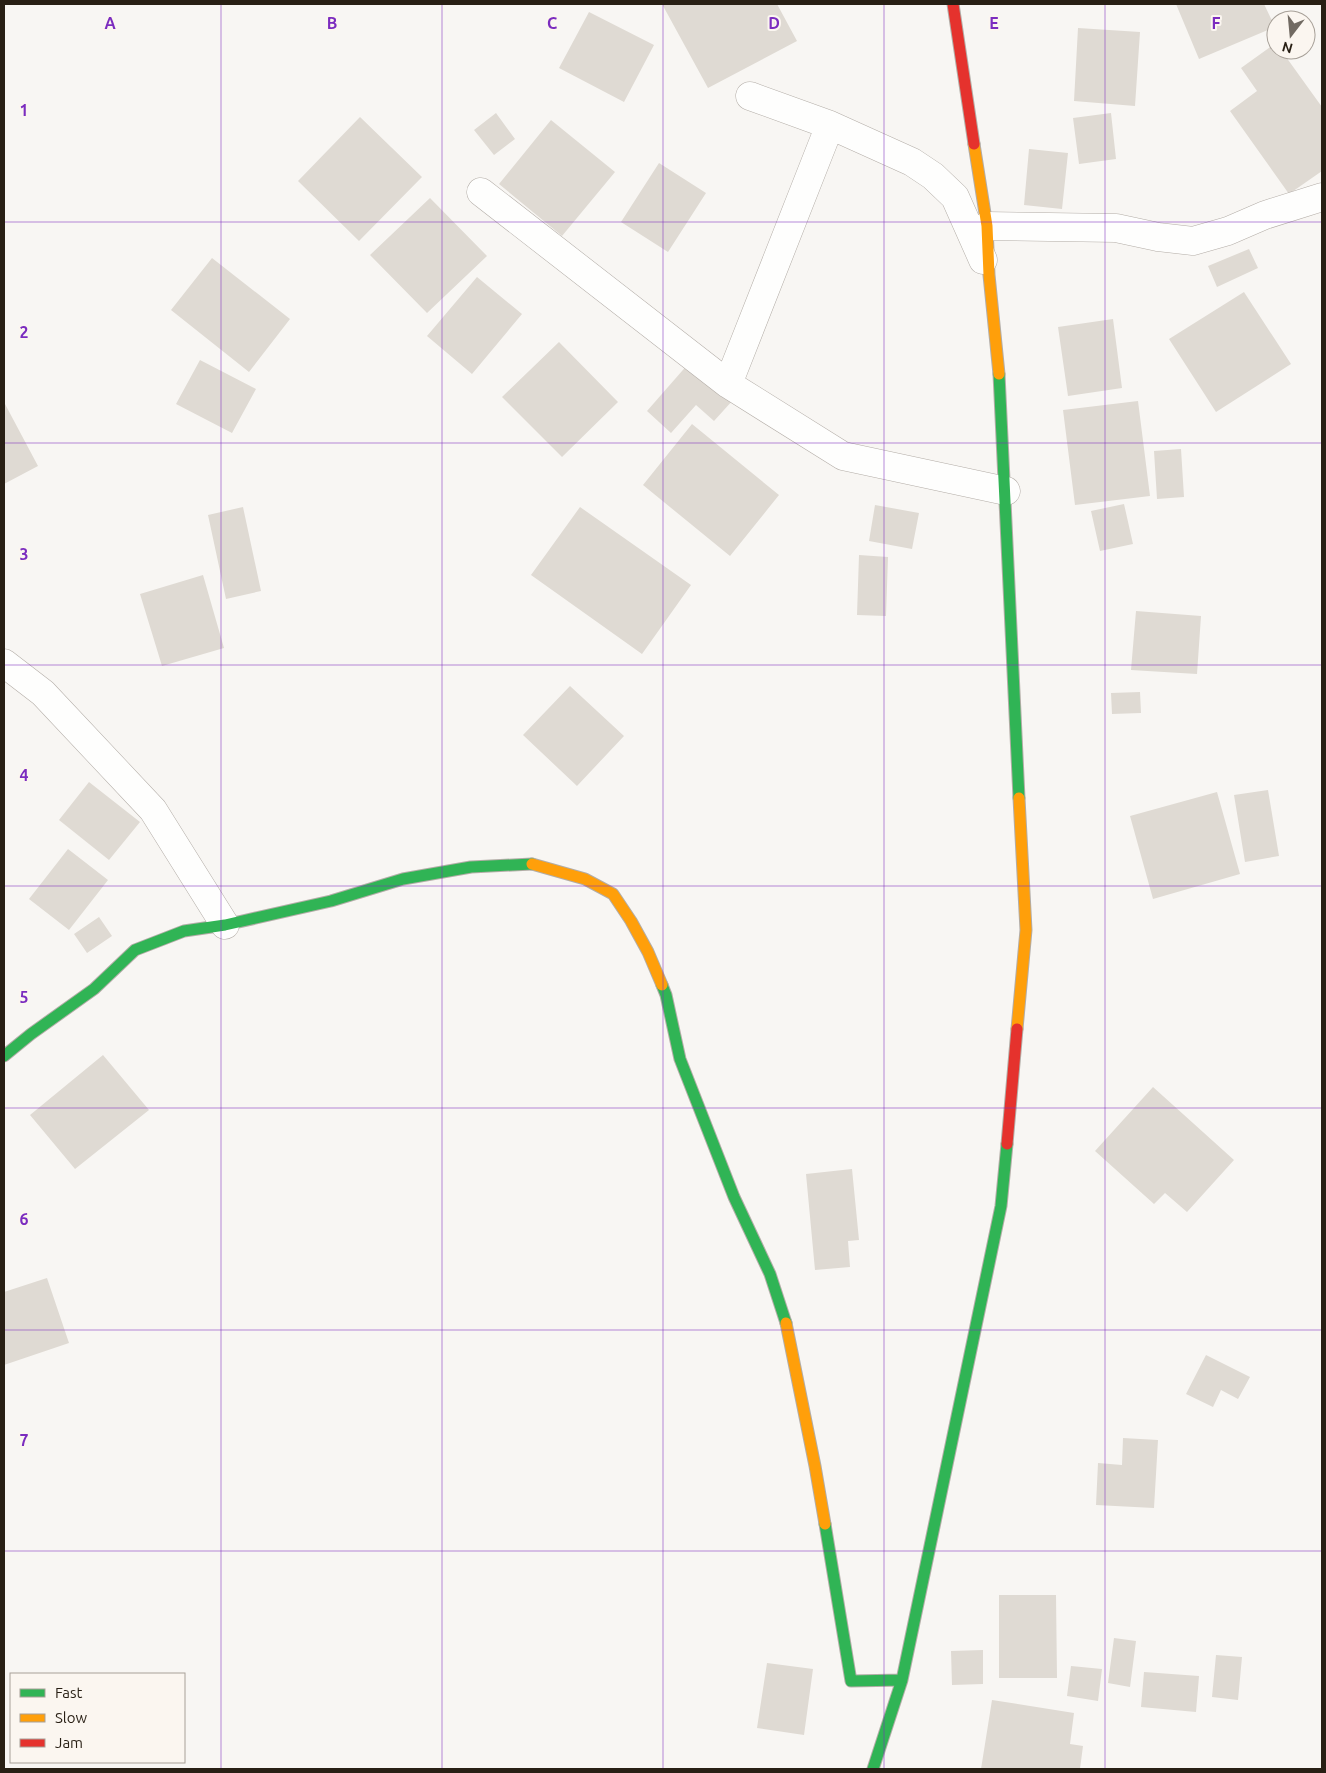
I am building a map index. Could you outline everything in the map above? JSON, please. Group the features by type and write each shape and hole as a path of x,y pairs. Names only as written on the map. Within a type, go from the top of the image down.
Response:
{"main road":[{"path":"873,1769 902,1680 1001,1206 1026,930 1006,491 998,361 989,275 987,226 953,4"},
{"path":"4,1056 94,989 135,950 184,931 225,925 331,901 403,879 472,867 533,864 585,878 613,894 644,945 666,995 680,1059 734,1197 770,1274 789,1332 815,1466 851,1681 902,1680"}],"street":[{"path":"750,96 830,125 912,162 933,176 956,197 989,275"},
{"path":"728,384 830,125"},
{"path":"481,192 728,384 843,456 1006,491"},
{"path":"987,226 1116,228 1158,237 1193,241 1228,231 1266,215 1322,197"},
{"path":"4,663 43,694 153,810 225,925"}],"building":[{"path":"662,4 777,4 797,41 708,88"},
{"path":"1176,4 1264,4 1267,10 1266,31 1199,59"},
{"path":"589,12 654,45 624,102 559,68"},
{"path":"1078,28 1140,32 1135,106 1074,101"},
{"path":"1266,50 1266,60 1288,60 1322,107 1322,171 1289,194 1230,111 1257,91 1241,68"},
{"path":"496,113 515,139 494,155 474,130"},
{"path":"1111,113 1116,159 1079,164 1073,118"},
{"path":"360,117 422,177 359,241 298,181"},
{"path":"551,120 615,172 562,236 499,184"},
{"path":"1029,149 1068,153 1062,209 1024,205"},
{"path":"659,163 706,193 668,252 621,222"},
{"path":"430,198 487,256 427,313 370,255"},
{"path":"1249,249 1258,268 1217,287 1208,266"},
{"path":"212,258 290,319 249,372 171,310"},
{"path":"477,277 522,314 472,374 427,336"},
{"path":"1244,292 1291,364 1216,412 1169,339"},
{"path":"1113,319 1122,388 1068,396 1058,327"},
{"path":"559,342 618,402 562,457 502,397"},
{"path":"200,360 256,389 232,433 176,404"},
{"path":"689,363 733,400 714,421 696,405 671,433 647,411"},
{"path":"1138,401 1150,496 1075,505 1063,410"},
{"path":"4,404 38,466 4,484"},
{"path":"692,424 779,495 730,556 643,485"},
{"path":"1181,449 1184,497 1157,499 1154,451"},
{"path":"1124,504 1133,544 1100,551 1091,511"},
{"path":"875,505 919,513 912,549 869,541"},
{"path":"243,507 261,591 226,599 208,515"},
{"path":"580,507 691,585 642,654 531,575"},
{"path":"859,555 888,557 886,616 857,615"},
{"path":"203,575 224,648 162,666 140,594"},
{"path":"1136,611 1201,616 1197,674 1131,670"},
{"path":"570,686 624,736 577,786 523,735"},
{"path":"1140,692 1141,713 1112,714 1111,693"},
{"path":"89,782 140,822 109,860 59,820"},
{"path":"1268,790 1279,856 1245,862 1234,795"},
{"path":"1217,792 1240,874 1153,899 1130,816"},
{"path":"68,849 108,880 69,930 29,899"},
{"path":"99,917 112,936 87,953 74,934"},
{"path":"103,1055 149,1110 75,1169 30,1115"},
{"path":"1153,1087 1234,1160 1187,1212 1165,1193 1154,1204 1095,1151"},
{"path":"852,1169 859,1240 848,1241 850,1267 815,1270 806,1174"},
{"path":"47,1278 69,1343 4,1365 4,1292"},
{"path":"1206,1355 1250,1377 1238,1399 1221,1390 1213,1407 1186,1394"},
{"path":"1123,1438 1158,1440 1154,1508 1096,1505 1098,1463 1122,1465"},
{"path":"999,1595 1056,1595 1057,1678 999,1678"},
{"path":"1114,1638 1136,1641 1130,1687 1108,1683"},
{"path":"983,1650 983,1684 952,1685 951,1651"},
{"path":"1216,1655 1242,1657 1238,1700 1212,1697"},
{"path":"767,1663 813,1669 804,1735 757,1728"},
{"path":"1071,1666 1102,1669 1098,1701 1067,1696"},
{"path":"1144,1672 1199,1676 1196,1712 1141,1707"},
{"path":"992,1700 1074,1713 1070,1744 1083,1746 1080,1769 981,1769"}],"traffic: fast":[{"path":"999,374 1019,798"},
{"path":"4,1056 31,1034 94,989 135,950 184,931 225,925 331,901 403,879 471,867 532,864"},
{"path":"662,985 666,995 680,1059 734,1197 770,1274 786,1323"},
{"path":"873,1769 902,1680 1001,1206 1007,1144"},
{"path":"825,1524 851,1681 902,1680"}],"traffic: slow":[{"path":"974,144 987,226 989,275 999,374"},
{"path":"1017,1029 1026,930 1019,798"},
{"path":"532,864 585,879 613,894 648,952 662,985"},
{"path":"786,1323 825,1524"}],"traffic: jam":[{"path":"953,4 974,144"},
{"path":"1007,1144 1017,1029"}]}
